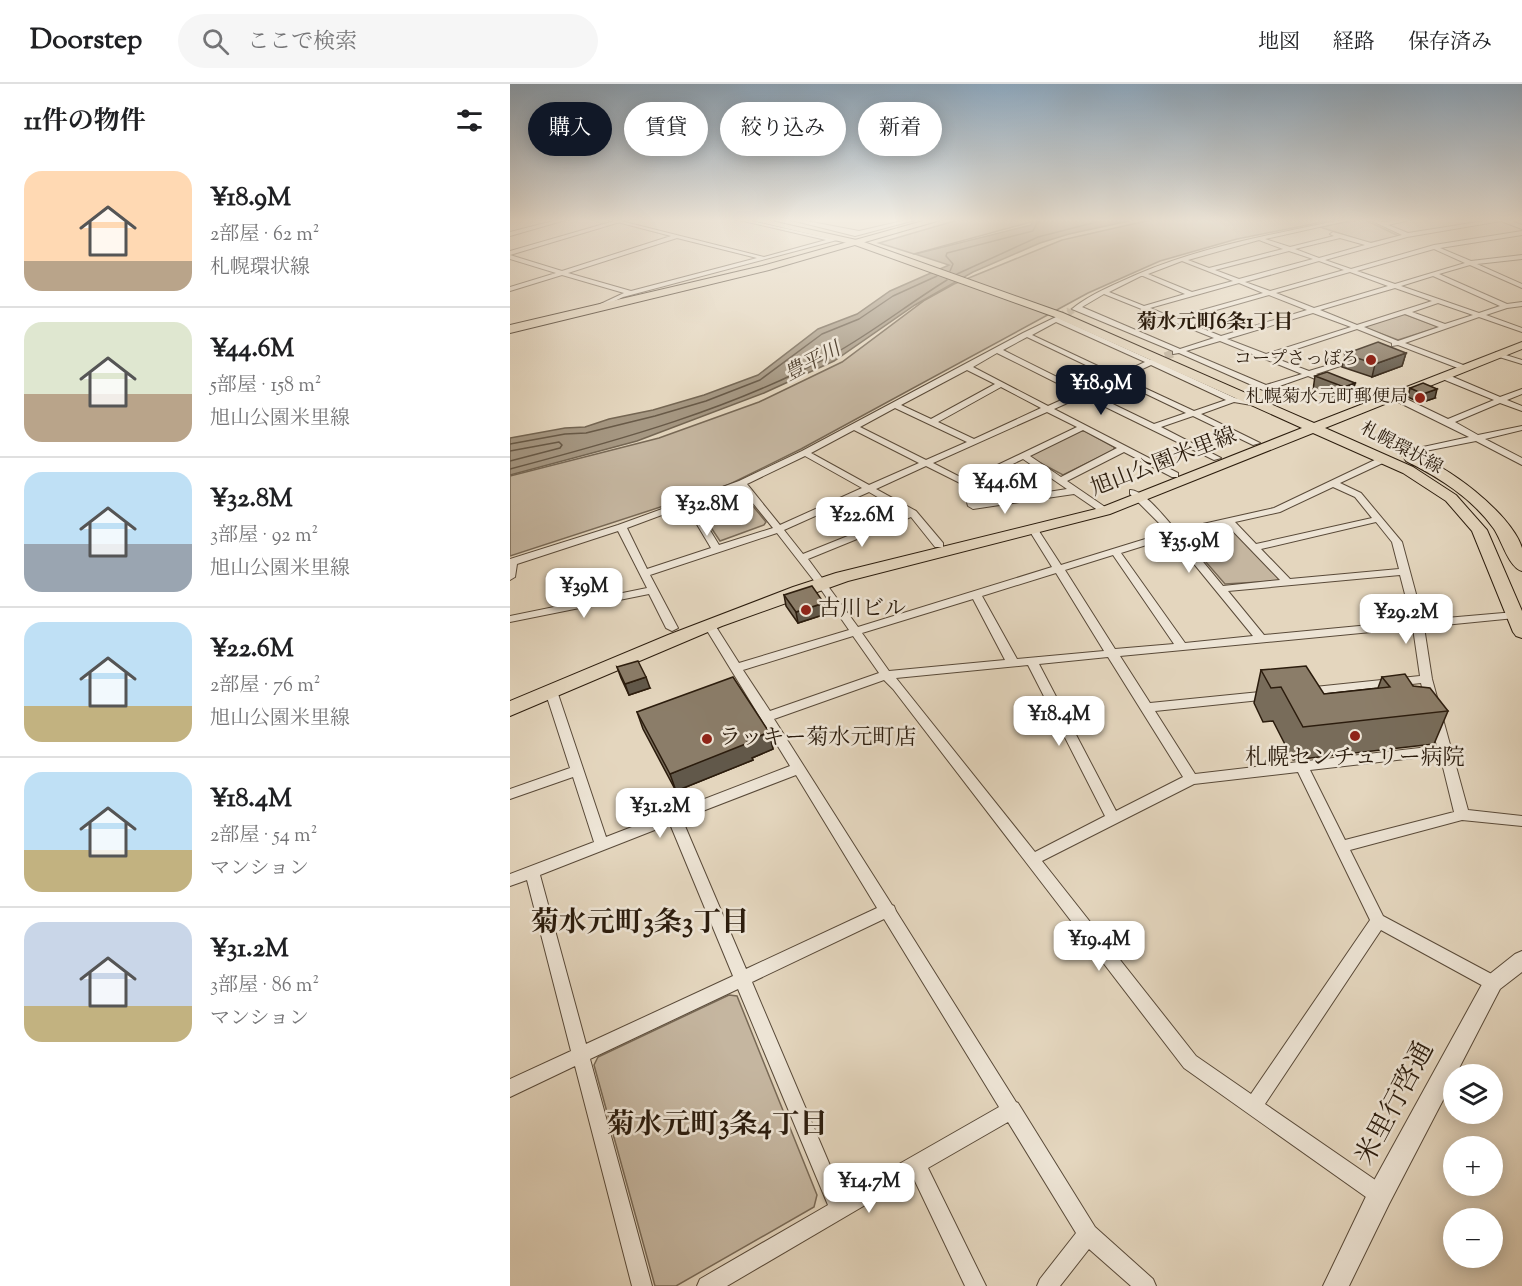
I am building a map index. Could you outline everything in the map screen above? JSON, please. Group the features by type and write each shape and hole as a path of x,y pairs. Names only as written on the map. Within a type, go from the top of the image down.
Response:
{"highway":[{"path":"510,329 735,275"}],"main road":[{"name":"札幌環状線","path":"960,275 1043,305 1281,402 1438,488 1471,519 1519,615 1522,632"},
{"name":"札幌環状線","path":"1043,305 1264,406 1316,422 1403,454 1450,479 1487,509 1505,530 1522,566"},
{"name":"旭山公園米里線","path":"1137,495 1175,475 1217,458 1393,396 1522,338"},
{"name":"旭山公園米里線","path":"510,697 744,599 1034,530 1232,462 1369,398 1522,345"},
{"name":"旭山公園米里線","path":"510,709 818,580 939,544 1101,508"}],"street":[{"path":"510,289 553,275"},
{"path":"567,275 631,293"},
{"path":"596,308 631,293 699,275"},
{"path":"1142,275 1076,308 1266,388 1281,402"},
{"path":"1147,275 1190,294"},
{"path":"1221,275 1398,343 1453,370 1522,409"},
{"path":"1142,308 1263,275"},
{"path":"1174,320 1333,275"},
{"path":"1364,275 1522,330"},
{"path":"1178,352 1430,275"},
{"path":"1436,275 1506,306"},
{"path":"1497,275 1522,286"},
{"path":"1508,280 1522,278"},
{"path":"1104,292 1369,398"},
{"path":"1264,357 1438,301"},
{"path":"1387,347 1506,306 1522,304"},
{"path":"1404,311 1446,327"},
{"path":"510,577 511,562 689,503 742,483 806,453 1025,334 1057,319 1233,400 1264,406"},
{"path":"1025,334 1256,443"},
{"path":"996,350 1217,458"},
{"path":"1499,354 1522,362"},
{"path":"1266,388 1364,355"},
{"path":"645,573 779,529 1152,361"},
{"path":"966,366 1175,475"},
{"path":"932,422 1001,384"},
{"path":"1448,422 1522,391"},
{"path":"1393,396 1448,422 1522,462"},
{"path":"1154,427 1233,400"},
{"path":"894,405 972,441"},
{"path":"854,427 923,464 966,483"},
{"path":"966,483 1084,427"},
{"path":"1403,454 1522,428"},
{"path":"1059,481 1124,448"},
{"path":"806,453 913,513 939,544"},
{"path":"1023,455 1101,508"},
{"path":"736,668 1114,551 1174,534 1277,510 1384,459"},
{"path":"742,483 818,580 886,675 897,686 1190,1062 1380,1195"},
{"path":"966,483 972,506 1076,491"},
{"path":"1332,483 1358,495 1397,542 1418,624 1426,680 1462,815"},
{"path":"1137,495 1174,534 1261,639"},
{"path":"689,503 716,548"},
{"path":"801,558 913,513"},
{"path":"1254,548 1378,519"},
{"path":"1228,521 1288,583"},
{"path":"621,527 672,628"},
{"path":"1034,530 1191,779"},
{"path":"1114,551 1182,647"},
{"path":"1220,589 1404,572"},
{"path":"510,619 653,591"},
{"path":"975,593 1014,663"},
{"path":"766,717 886,675 1519,615"},
{"path":"709,624 1088,1234 1146,1286"},
{"path":"1032,661 1113,818"},
{"path":"1146,708 1426,680"},
{"path":"551,692 602,845"},
{"path":"1032,860 1191,779 1444,750"},
{"path":"1302,767 1378,921 1493,983"},
{"path":"510,880 799,768"},
{"path":"510,794 577,770"},
{"path":"1341,847 1462,815 1522,821"},
{"path":"674,817 839,1209"},
{"path":"532,872 642,1286"},
{"path":"510,1088 888,910"},
{"path":"1254,1106 1378,921"},
{"name":"米里行啓通","path":"1336,1286 1380,1195 1493,983 1522,960"},
{"path":"707,1286 1012,1109"},
{"path":"917,1166 976,1286"},
{"path":"1047,1286 1088,1234"}],"shaded area":[{"path":"976,275 1128,275 1088,293 801,449 728,485 510,556 510,476 659,438 759,402 842,362 925,300"},
{"path":"1404,314 1439,327 1398,340 1363,327"},
{"path":"1080,431 1085,431 1114,447 1114,450 1063,475 1031,458 1031,455"},
{"path":"739,489 766,522 764,525 720,541 694,502"},
{"path":"1231,527 1280,578 1278,581 1225,584 1185,538 1185,535"},
{"path":"729,995 737,996 817,1195 814,1207 676,1286 655,1286 594,1065 598,1057"}],"water":[{"name":"豊平川","path":"926,275 968,275 915,305 834,361 764,393 637,441 510,475 510,438 565,428 585,427 609,419 653,410 704,395 758,375 818,329 857,314 890,291"}],"building":[{"path":"1378,342 1406,353 1375,364 1345,354"},
{"path":"1327,372 1355,383 1344,387 1315,376"},
{"path":"1423,383 1437,389 1423,394 1410,388"},
{"path":"812,586 824,603 796,612 784,595"},
{"path":"638,661 646,677 625,684 617,667"},
{"path":"1306,666 1324,694 1390,687 1382,677 1405,674 1413,686 1430,688 1448,711 1303,727 1281,687 1271,688 1261,670"},
{"name":"ラッキー菊水元町店","path":"733,677 769,732 747,741 748,743 670,774 637,712"}],"tunnel":[{"path":"1068,313 1075,309"},
{"path":"1058,318 1070,311"},
{"path":"1154,361 1176,352"}],"place":[{"name":"コープさっぽろ","path":"1371,360"},
{"name":"札幌菊水元町郵便局","path":"1420,398"},
{"name":"古川ビル","path":"806,610"},
{"name":"札幌センチュリー病院","path":"1355,736"},
{"name":"ラッキー菊水元町店","path":"707,739"}],"district":[{"name":"菊水元町6条1丁目","path":"1215,323"},
{"name":"菊水元町3条3丁目","path":"640,924"},
{"name":"菊水元町3条4丁目","path":"717,1126"}]}
